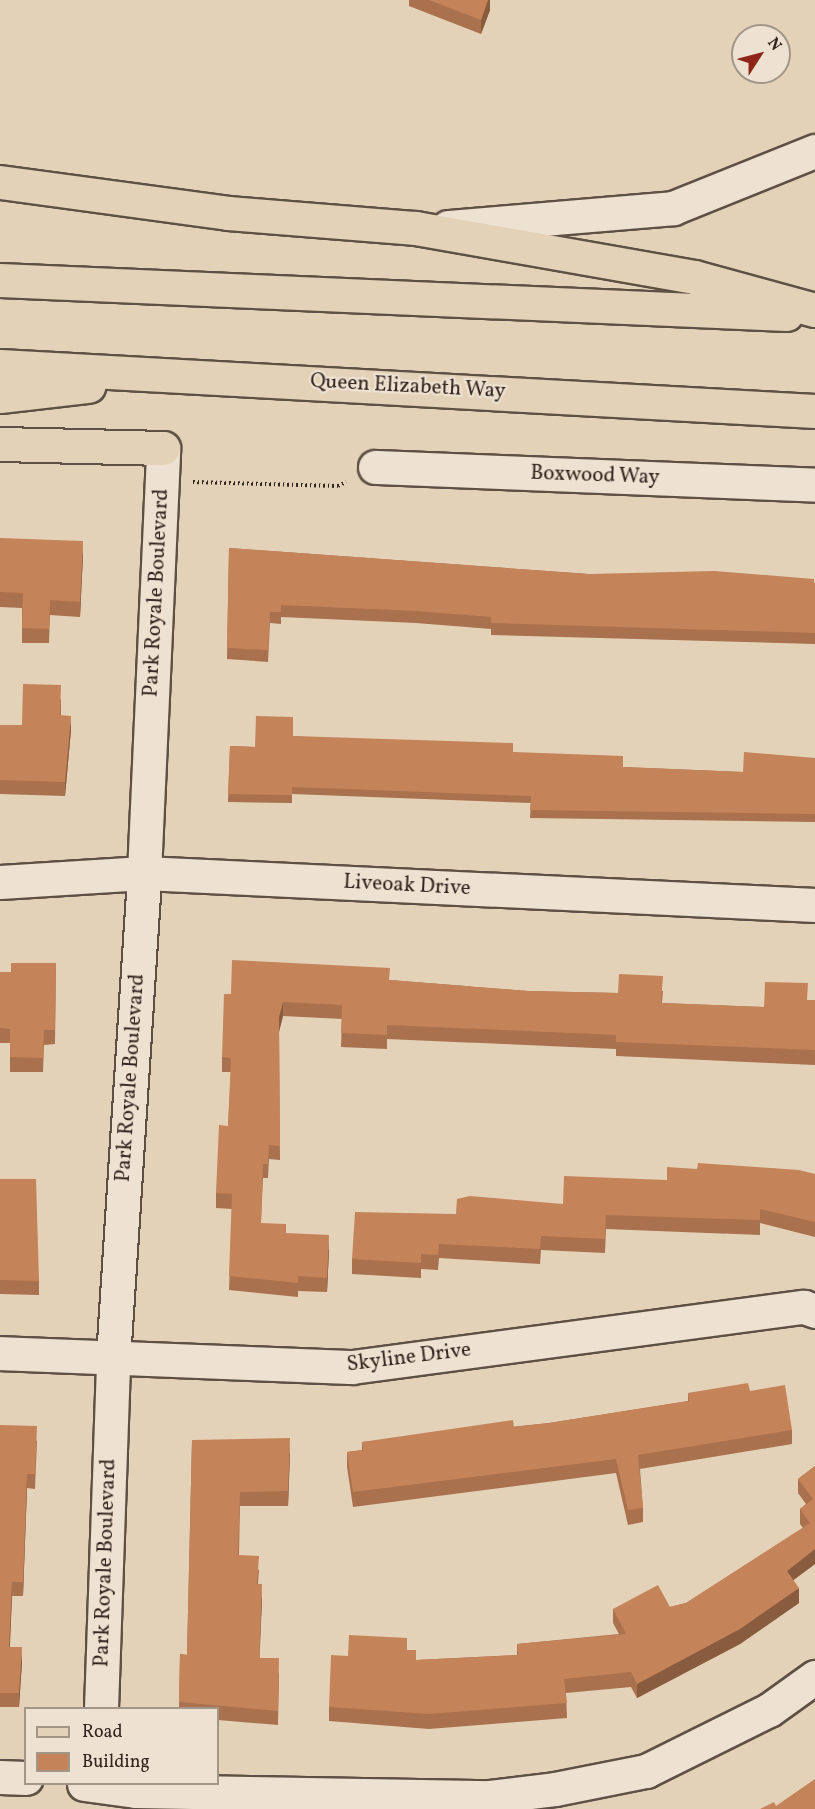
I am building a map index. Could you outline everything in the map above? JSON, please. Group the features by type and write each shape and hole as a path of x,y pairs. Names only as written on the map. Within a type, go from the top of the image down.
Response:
{"main road":[{"path":"0,182 228,213 416,228 694,277 815,310"},
{"path":"0,280 815,315"},
{"name":"Queen Elizabeth Way","path":"0,366 188,374 815,411"},
{"path":"0,396 188,374"},
{"path":"0,444 163,448"}],"street":[{"path":"416,228 573,220 673,207 815,151"},
{"name":"Park Royale Boulevard","path":"101,1707 113,1358 144,873 163,448"},
{"name":"Boxwood Way","path":"375,467 815,485"},
{"name":"Liveoak Drive","path":"0,882 144,873 815,905"},
{"name":"Skyline Drive","path":"0,1353 352,1367 804,1307 815,1311"},
{"path":"94,1790 490,1797 555,1789 646,1771 769,1710 815,1677"},
{"path":"0,1777 24,1778"}],"path":[{"path":"162,483 338,486 375,467"}],"building":[{"path":"429,0 488,0 481,20"},
{"path":"0,538 83,541 80,602 50,600 49,629 22,628 23,593 0,592"},
{"path":"229,548 589,574 714,571 814,579 815,633 491,623 491,617 281,605 281,612 270,612 268,650 227,648"},
{"path":"23,684 61,685 60,715 71,716 65,782 0,780 0,725 22,725"},
{"path":"256,716 293,717 293,736 513,743 513,752 623,756 623,767 743,772 744,752 815,758 815,814 530,810 531,796 292,787 292,795 228,794 230,746 255,747"},
{"path":"232,960 390,968 389,980 528,991 618,993 619,974 663,976 661,1003 764,1007 765,982 808,983 807,1000 815,1000 815,1050 616,1042 616,1035 387,1025 387,1035 341,1033 342,1005 283,1002 279,1017 280,1146 269,1145 268,1164 263,1164 261,1223 286,1224 286,1233 329,1235 327,1278 298,1276 298,1283 229,1276 232,1194 216,1193 219,1125 228,1126 231,1058 222,1057 224,994 231,994"},
{"path":"11,963 56,963 55,1030 44,1030 43,1058 10,1057 10,1029 0,1028 0,972 11,972"},
{"path":"698,1163 799,1170 815,1174 815,1222 760,1209 760,1220 606,1215 605,1239 541,1236 540,1249 439,1244 438,1255 421,1254 421,1263 352,1259 355,1212 456,1214 457,1199 470,1196 563,1204 564,1176 667,1180 667,1167 697,1169"},
{"path":"0,1179 36,1179 39,1281 0,1280"},
{"path":"748,1383 750,1391 785,1385 792,1430 638,1455 643,1508 628,1510 616,1459 353,1492 347,1452 363,1450 362,1442 513,1420 514,1427 549,1423 689,1401 688,1393"},
{"path":"0,1425 37,1426 35,1474 27,1474 23,1582 12,1582 9,1647 22,1647 19,1693 0,1693"},
{"path":"290,1438 288,1491 240,1492 238,1555 259,1556 257,1584 262,1584 259,1658 279,1658 278,1711 179,1702 180,1654 187,1655 192,1440"},
{"path":"815,1466 815,1549 787,1571 799,1588 740,1629 637,1684 631,1672 564,1679 567,1703 429,1714 329,1707 331,1655 348,1656 349,1635 407,1638 407,1650 416,1650 416,1660 518,1655 517,1644 626,1634 613,1609 658,1585 670,1607 686,1603 810,1523 800,1509 813,1499 798,1479"},
{"path":"815,1779 815,1809 760,1809 774,1802 776,1806"}]}
